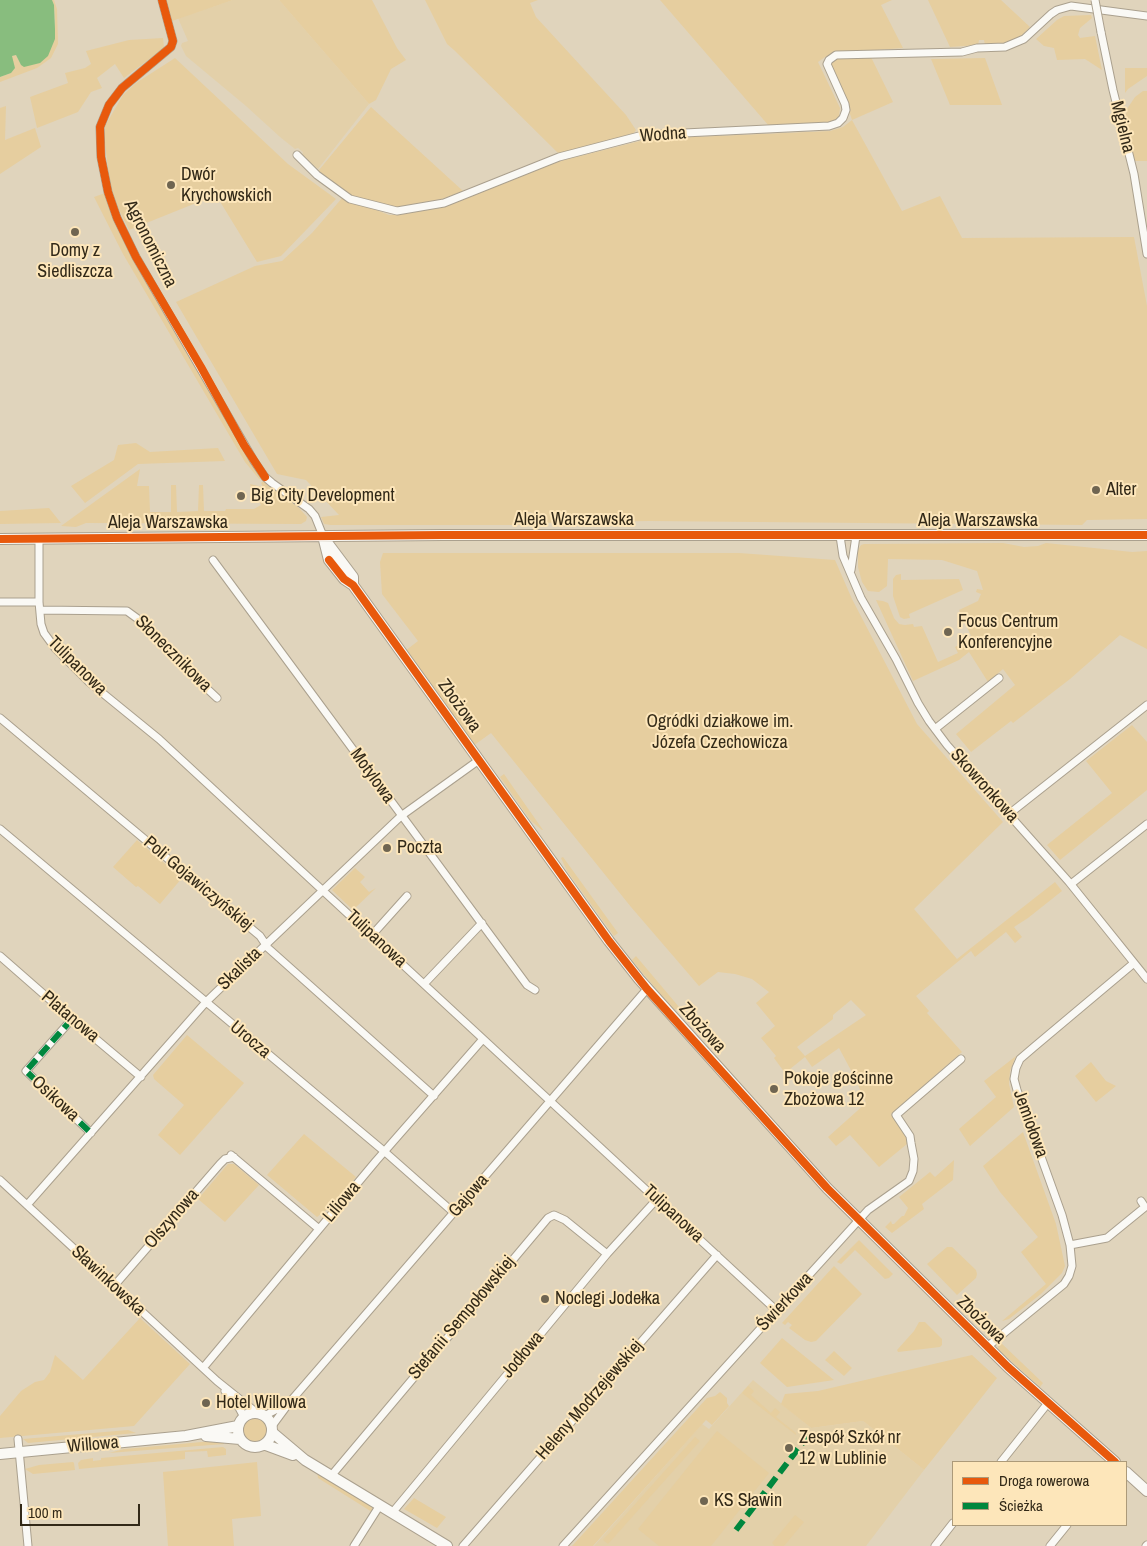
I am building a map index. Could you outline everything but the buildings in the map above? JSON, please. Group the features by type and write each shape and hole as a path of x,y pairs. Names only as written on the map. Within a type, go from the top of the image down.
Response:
{"street":[{"name":"Agronomiczna","path":"162,0 173,41 171,47 122,88 108,104 100,127 101,157 108,192 117,218 136,257 254,461 261,472 272,483 310,509 323,536"},
{"name":"Mgielna","path":"1095,0 1113,90 1134,174 1147,254"},
{"name":"Wodna","path":"297,155 317,175 350,199 397,211 444,203 559,157 643,135 829,126 838,123 843,118 846,110 845,104 828,68 829,60 836,55 962,52 977,48 1006,47 1018,42 1050,14 1064,8 1079,6 1147,16"},
{"name":"Aleja Warszawska","path":"0,539 323,536 1147,535"},
{"name":"Zbożowa","path":"323,536 352,577 353,585 605,935 648,989 817,1178 987,1347 1114,1461"},
{"name":"Skowronkowa","path":"840,536 842,554 861,598 896,659 918,704 935,729 1071,884 1147,979"},
{"name":"Skowronkowa","path":"851,573 856,536"},
{"name":"Tulipanowa","path":"39,538 41,624 49,641 72,667 159,739 777,1311"},
{"name":"Motylowa","path":"213,560 527,985 535,990"},
{"path":"0,602 39,602"},
{"name":"Słonecznikowa","path":"40,610 127,611 138,618 184,667 217,698"},
{"path":"935,729 1000,678"},
{"path":"1009,814 1146,705"},
{"name":"Poli Gojawiczyńskiej","path":"0,718 260,936 266,945 434,1096"},
{"name":"Skalista","path":"27,1205 206,1002 401,816 479,760"},
{"path":"1071,884 1147,824"},
{"name":"Urocza","path":"0,829 385,1152 454,1213"},
{"path":"372,935 407,896"},
{"path":"424,984 482,923"},
{"name":"Platanowa","path":"1,960 141,1077"},
{"name":"Jemiołowa","path":"987,1347 1067,1280 1072,1266 1070,1245 1062,1215 1017,1090 1014,1079 1016,1068 1020,1059 1134,963"},
{"name":"Gajowa","path":"272,1429 289,1403 638,998 648,989"},
{"name":"Osikowa","path":"72,1020 26,1071 91,1133"},
{"name":"Liliowa","path":"202,1368 376,1161 483,1039"},
{"name":"Świerkowa","path":"563,1546 868,1210 904,1186 911,1176 914,1159 910,1136 896,1115 961,1059"},
{"name":"Olszynowa","path":"114,1286 220,1164 232,1155 319,1229"},
{"name":"Sławinkowska","path":"0,1180 202,1368 261,1415"},
{"name":"Jodłowa","path":"392,1513 607,1254 657,1200"},
{"path":"1070,1245 1107,1238 1145,1206 1141,1201"},
{"name":"Stefanii Sempołowskiej","path":"331,1476 548,1218 554,1215 565,1220 607,1254"},
{"name":"Heleny Modrzejewskiej","path":"463,1546 717,1255"},
{"name":"Sławinkowska","path":"217,1381 237,1404 244,1417"},
{"name":"Gajowa","path":"261,1415 289,1403"},
{"path":"1002,1461 1048,1403"},
{"path":"305,1460 272,1429 261,1415 244,1417 240,1421 238,1426 240,1439 245,1444 252,1447 266,1445 305,1460 447,1546"},
{"name":"Willowa","path":"0,1454 186,1436 238,1426"},
{"path":"266,1445 272,1429"},
{"name":"Willowa","path":"186,1436 240,1439"},
{"path":"18,1439 28,1546"},
{"path":"1127,1473 1147,1491"},
{"path":"354,1546 380,1505"},
{"path":"935,1546 952,1524"},
{"path":"1050,1546 1066,1526"}],"shaded area":[{"path":"0,0 52,0 54,5 55,39 48,56 40,63 24,67 16,55 12,56 15,68 11,73 0,77"},
{"path":"233,0 279,0 369,104 318,169 302,155 303,152 298,148 295,149 280,137 186,56 181,46 182,43 188,41 178,18"},
{"name":"Zespół Szkół nr 12 w Lublinie","path":"753,1380 811,1428 863,1421 924,1470 866,1546 594,1546 702,1424 709,1429"}],"green space":[{"path":"52,0 54,0 57,9 58,44 51,58 37,68 0,82 0,77 11,73 11,56 16,55 21,65 55,39 54,5"},
{"path":"164,0 233,0 172,21"},
{"path":"279,0 372,0 397,48 406,60 391,69 376,100 369,104"},
{"path":"425,0 538,0 530,3 536,17 626,115 636,130 634,133 560,154 447,44"},
{"path":"660,0 892,0 881,5 903,48 835,53 825,57 818,62 840,108 839,116 835,122 829,124 769,126"},
{"path":"928,0 1001,0 1030,27 1020,37 1010,42 985,45 984,40 979,40 978,45 950,47"},
{"path":"1091,15 1092,18 1080,28 1078,35 1080,38 1095,36 1102,70 1085,59 1057,60 1054,48 1044,46 1036,39 1064,16"},
{"path":"163,38 164,48 124,78 115,64 97,78 102,88 91,92 78,112 37,128 30,97 68,83 65,73 85,68 91,64 86,51 129,40"},
{"path":"871,57 893,102 852,120 829,71 833,60 836,58"},
{"path":"175,58 288,164 336,199 281,256 257,262 216,195 129,230 111,194 105,126 123,95 136,83"},
{"path":"985,58 1002,105 950,105 931,59"},
{"path":"1125,68 1147,68 1147,76 1125,93"},
{"path":"1143,91 1147,91 1147,161 1134,161 1125,119 1127,109 1135,97"},
{"path":"6,106 5,140 35,128 41,147 0,174 0,108"},
{"path":"371,107 463,191 442,199 396,208 351,196 320,173 319,170"},
{"path":"852,120 902,211 940,196 962,238 1134,237 1147,306 1147,519 1087,520 1082,525 649,521 537,523 533,513 528,512 531,525 324,524 321,517 339,515 306,480 277,474 176,302 255,266 282,261 312,233 343,197 389,215 398,215 440,208 560,161 648,139 830,131 843,127"},
{"path":"108,192 117,218 265,477 259,479 245,462 123,254 94,197"},
{"path":"136,443 150,452 218,448 225,461 138,464 85,503 71,486 114,460 118,445"},
{"path":"140,469 137,486 149,486 150,512 171,512 171,485 176,485 177,512 198,511 199,485 203,485 204,511 254,509 261,505 250,484 263,487 261,483 263,481 299,508 307,517 306,521 301,524 86,523 76,527 61,526"},
{"path":"49,508 61,523 0,524 0,511"},
{"path":"1003,543 1024,547 1038,546 1046,543 1132,552 1147,551 1147,649 1120,635 1070,679 1013,723 1011,721 971,752 956,734 1015,685 1003,669 988,682 969,652 959,660 913,681 876,600 888,603 894,618 899,624 913,624 914,627 922,626 938,662 958,653 955,647 970,639 969,637 971,636 959,610 978,601 981,594 976,592 977,589 983,590 977,571 942,560 888,559 887,586 879,592 868,591 862,582 858,567 858,550 864,544"},
{"name":"Ogródki działkowe im. Józefa Czechowicza","path":"383,553 739,553 835,560 852,599 917,724 1003,822 914,909 957,959 1055,882 1062,891 1014,927 1022,937 1015,943 1006,932 975,957 971,951 916,996 929,1011 927,1013 962,1052 891,1114 906,1137 907,1144 879,1167 850,1135 836,1146 828,1137 866,1103 839,1048 812,1067 805,1057 785,1073 774,1058 776,1056 761,1038 775,1026 756,1003 769,992 752,979 718,972 699,986 631,907 491,733 473,746 405,651 418,641 382,594 380,562","holes":["851,1000 866,1015 805,1056 797,1047 833,1019 833,1015"]},
{"path":"901,574 901,580 959,579 963,590 909,614 910,618 904,619 900,617 893,596 893,579 896,575"},
{"path":"1132,725 1147,742 1147,790 1060,860 1047,845 1112,793 1086,761"},
{"path":"504,774 543,830 531,821 500,777"},
{"path":"137,840 182,878 160,904 113,867"},
{"path":"563,857 618,933 614,936 567,871 561,858"},
{"path":"355,868 365,877 360,882 369,892 376,888 353,910 332,890"},
{"path":"636,956 679,1007 675,1010 662,996 632,960"},
{"path":"187,1035 244,1083 180,1155 158,1135 184,1105 154,1079 153,1075"},
{"path":"1016,1056 1010,1071 1009,1084 1014,1107 970,1146 959,1129 996,1097 984,1081"},
{"path":"1091,1062 1106,1081 1116,1086 1096,1102 1075,1076"},
{"path":"1023,1132 1056,1224 1065,1266 1062,1273 1041,1294 1009,1319 1002,1321 1046,1284 1021,1252 1038,1237 1000,1192 983,1166"},
{"path":"304,1134 356,1177 329,1208 317,1217 267,1175"},
{"path":"954,1160 953,1180 922,1204 924,1209 892,1233 885,1227 891,1221 894,1224 904,1216 908,1208 899,1197 930,1172 935,1177"},
{"path":"228,1164 234,1164 259,1185 225,1222 198,1199"},
{"path":"859,1240 893,1274 889,1278 885,1279 855,1250 841,1264 837,1262"},
{"path":"947,1247 952,1247 976,1270 977,1274 976,1278 957,1295 927,1264"},
{"path":"834,1266 862,1294 816,1341 805,1340 789,1328 792,1325 788,1322 785,1325 782,1323"},
{"path":"140,1318 190,1364 134,1426 0,1438 0,1416 21,1391 35,1382 44,1380 50,1372 55,1355 83,1380"},
{"path":"919,1322 925,1322 942,1339 942,1345 940,1347 898,1352 897,1350 914,1331"},
{"path":"782,1338 834,1380 787,1387 760,1363"},
{"path":"999,1341 1043,1383 1040,1387 998,1349"},
{"path":"834,1351 852,1368 844,1376 825,1360"},
{"path":"972,1355 997,1378 924,1470 863,1421 811,1428 781,1404 785,1394 818,1391"},
{"path":"748,1386 754,1391 751,1395 771,1413 775,1408 780,1412 776,1417 796,1435 742,1393"},
{"path":"720,1392 727,1398 729,1406 712,1425 706,1420 593,1546 572,1546 707,1398 715,1396"},
{"path":"255,1418 264,1421 267,1430 264,1439 255,1442 246,1439 243,1430 246,1421"},
{"path":"128,1430 136,1433 28,1443 23,1439"},
{"name":"KS Sławin","path":"717,1431 769,1473 711,1546 659,1546 638,1529"},
{"path":"695,1437 700,1441 608,1544 603,1540"},
{"path":"224,1440 224,1444 109,1453 124,1449"},
{"path":"223,1447 226,1449 226,1455 208,1457 207,1451 185,1452 185,1459 79,1469 78,1463 81,1460 93,1458 93,1461 101,1460 101,1458"},
{"path":"73,1462 75,1470 33,1474 25,1469 39,1465"},
{"path":"257,1462 261,1516 232,1519 234,1546 168,1546 163,1472"},
{"path":"317,1472 372,1507 372,1512 318,1478"},
{"path":"414,1498 446,1517 437,1528 404,1509"},
{"path":"795,1515 804,1522 784,1546 775,1546 772,1543"}],"marked path":[{"path":"72,1019 26,1071 91,1133"},
{"path":"736,1530 810,1433"}],"cycle path":[{"path":"162,0 173,41 171,47 122,88 109,105 100,127 101,157 108,192 117,218 136,257 201,367 244,445 265,477"},
{"path":"0,539 443,535 1147,535"},
{"path":"329,560 344,579 353,585 609,941 647,989 827,1188 1008,1367 1114,1461"}],"place":[{"name":"Dwór Krychowskich","path":"171,185"},
{"name":"Domy z Siedliszcza","path":"75,232"},
{"name":"Alter","path":"1096,490"},
{"name":"Big City Development","path":"241,496"},
{"name":"Focus Centrum Konferencyjne","path":"948,632"},
{"name":"Poczta","path":"387,848"},
{"name":"Pokoje gościnne Zbożowa 12","path":"774,1089"},
{"name":"Noclegi Jodełka","path":"545,1299"},
{"name":"Hotel Willowa","path":"206,1403"},
{"name":"Zespół Szkół nr 12 w Lublinie","path":"789,1448"},
{"name":"KS Sławin","path":"704,1501"}]}
